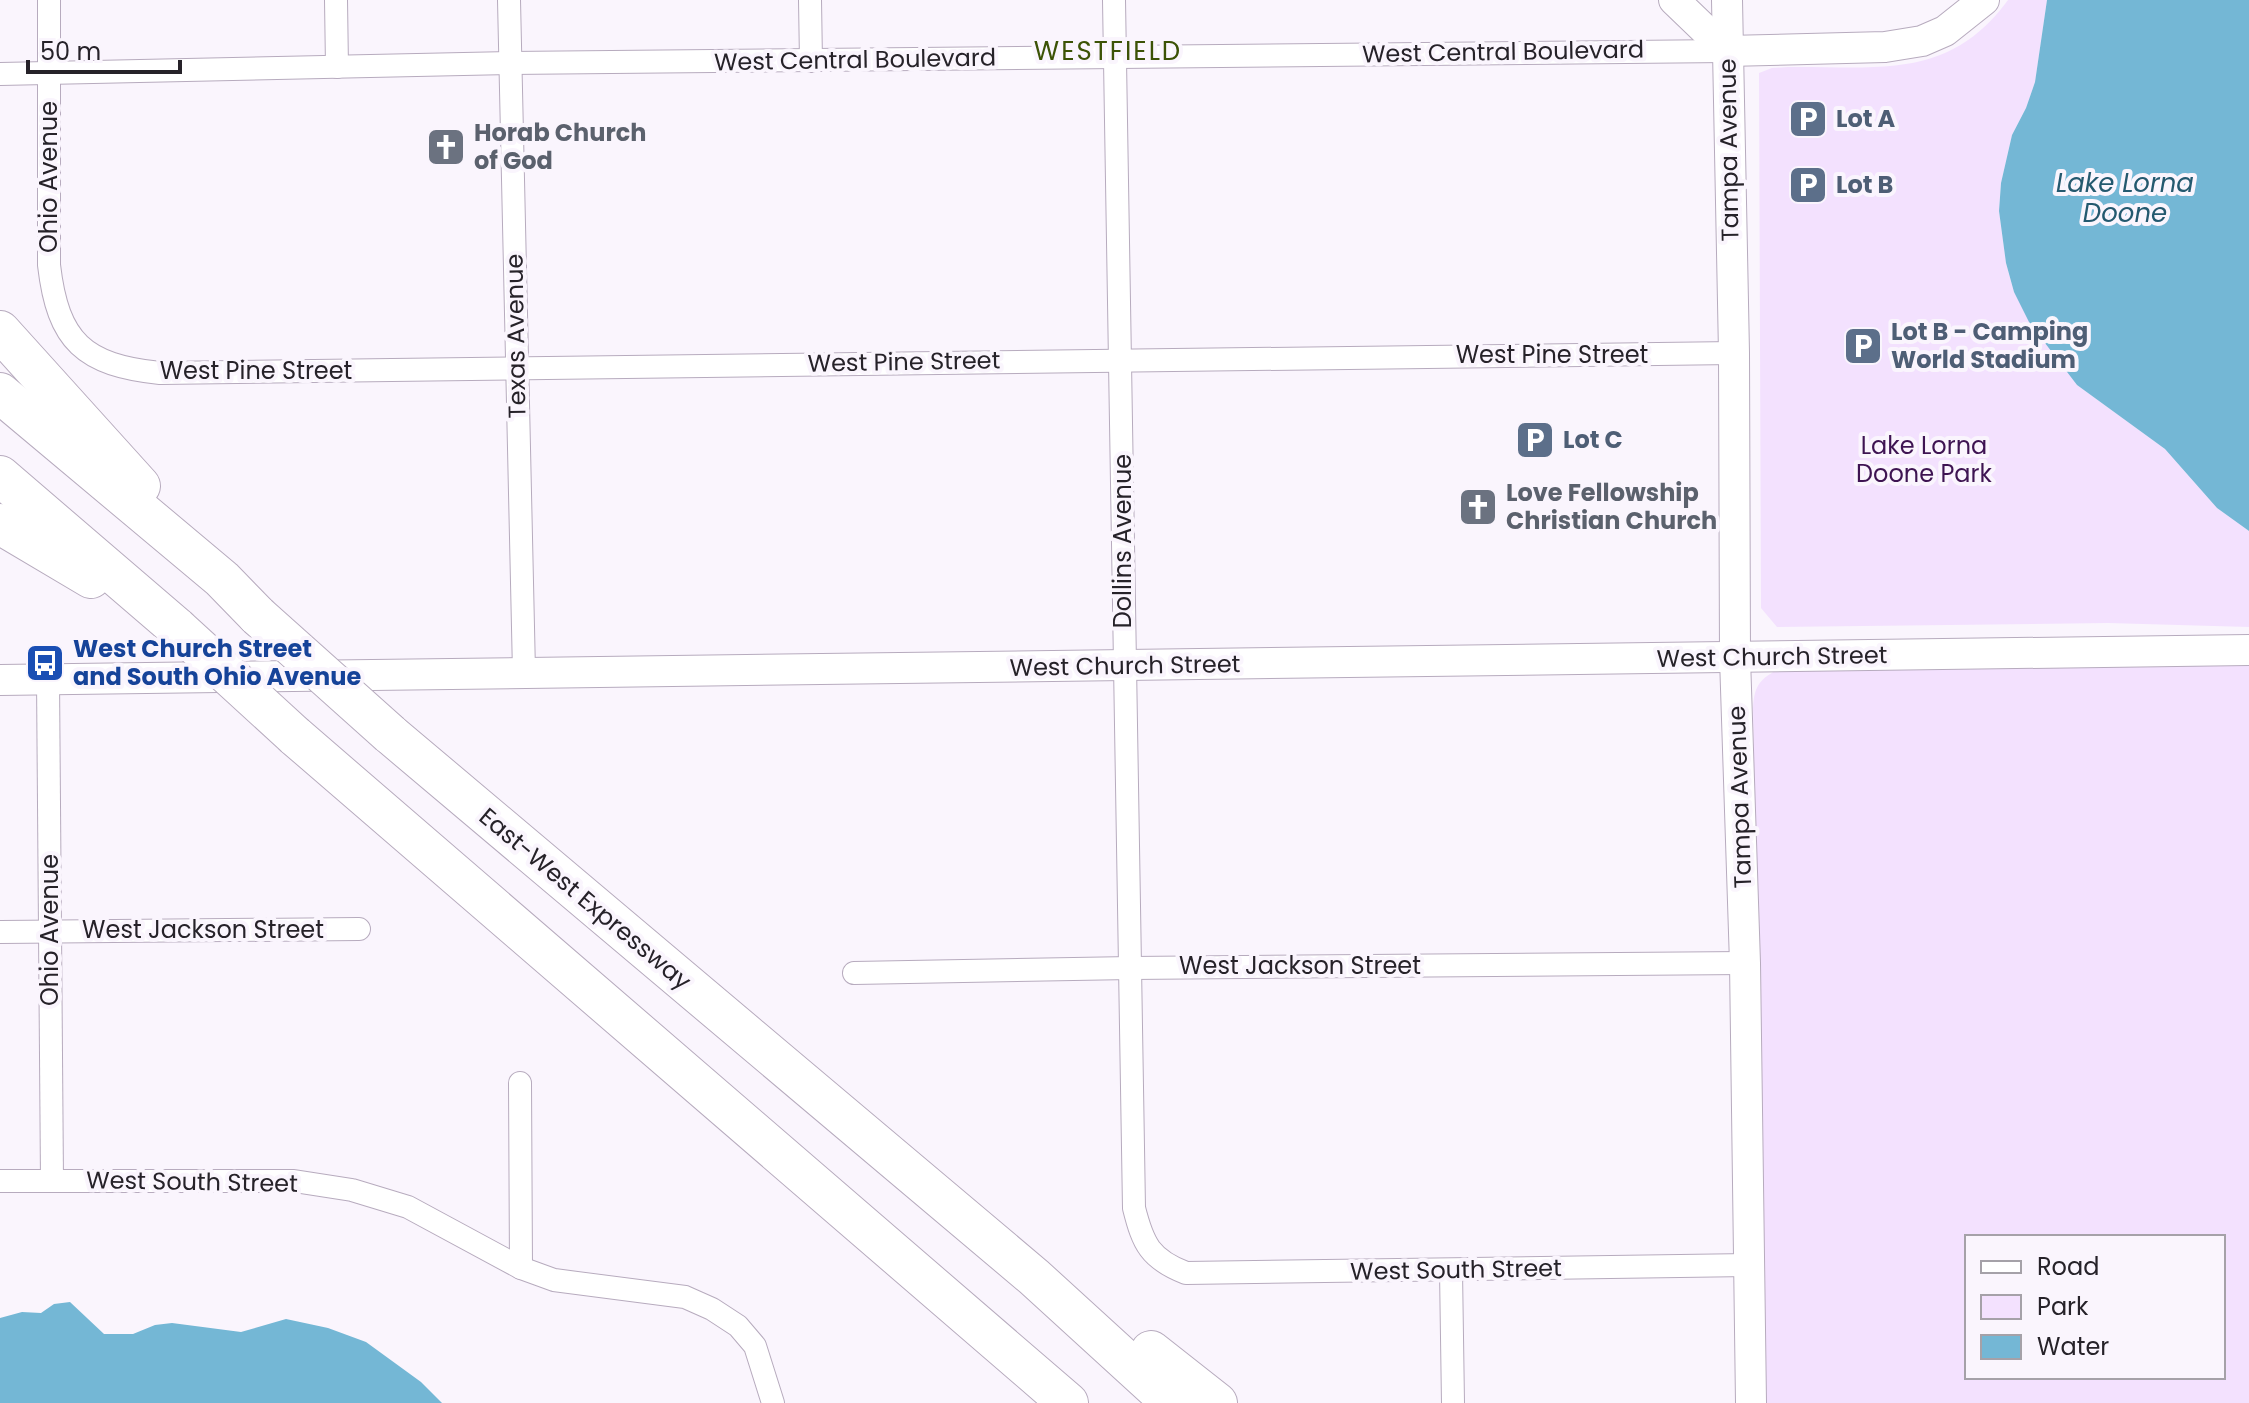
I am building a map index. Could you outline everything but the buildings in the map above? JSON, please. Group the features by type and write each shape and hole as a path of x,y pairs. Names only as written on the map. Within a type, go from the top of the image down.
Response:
{"highway":[{"path":"0,331 222,579"},
{"name":"East-West Expressway","path":"0,393 222,579 258,616 390,734 1034,1277 1172,1403"},
{"path":"0,476 177,628 295,736 1068,1403"},
{"path":"0,524 177,628"},
{"path":"1034,1277 1092,1304 1217,1403"},
{"path":"1029,1371 1059,1403"}],"street":[{"name":"Ohio Avenue","path":"49,0 49,265 53,298 63,325 80,347"},
{"path":"336,0 337,67"},
{"name":"Texas Avenue","path":"509,0 524,672"},
{"path":"810,0 811,61"},
{"name":"Dollins Avenue","path":"1114,0 1134,1208 1140,1234 1149,1250 1164,1264"},
{"path":"1674,0 1727,51"},
{"name":"Tampa Avenue","path":"1727,0 1734,353 1735,658 1745,963 1751,1403"},
{"name":"West Central Boulevard","path":"0,74 510,63 1885,47 1922,41 1945,31 1984,0"},
{"name":"West Pine Street","path":"80,347 104,362 132,370 160,373 1734,353"},
{"name":"West Church Street","path":"0,680 2249,650"},
{"name":"Ohio Avenue","path":"48,679 52,1181"},
{"name":"West Jackson Street","path":"0,932 359,929"},
{"name":"West Jackson Street","path":"854,973 1745,963"},
{"path":"520,1083 521,1268"},
{"name":"West South Street","path":"0,1181 294,1181 352,1190 408,1207 521,1268 554,1280 685,1297 712,1309 738,1326 755,1346 773,1403"},
{"name":"West South Street","path":"1164,1264 1186,1273 1214,1274 1749,1265"},
{"path":"1451,1271 1453,1403"}],"green space":[{"name":"Lake Lorna Doone Park","path":"2008,0 2047,0 2035,82 2012,135 2001,183 1999,211 2006,263 2014,292 2077,385 2165,449 2217,508 2249,531 2249,627 2108,623 1777,627 1761,608 1759,73 1788,67 1881,67 1936,57 1985,26"},
{"path":"2249,658 2249,1403 1766,1403 1753,709 1754,695 1765,677 1777,670"}],"water":[{"name":"Lake Lorna Doone","path":"2047,0 2249,0 2249,531 2217,508 2165,449 2077,385 2029,322 2014,292 2006,263 1999,211 2001,183 2012,135 2035,82"},
{"path":"70,1302 104,1334 133,1334 155,1325 172,1323 241,1332 286,1319 328,1328 366,1342 421,1382 442,1403 0,1403 0,1318 22,1312 41,1313 54,1304"}],"place":[{"name":"Lot A","path":"1808,119"},
{"name":"Horab Church of God","path":"446,147"},
{"name":"Lot B","path":"1808,185"},
{"name":"Lot B - Camping World Stadium","path":"1863,346"},
{"name":"Lot C","path":"1535,440"},
{"name":"Love Fellowship Christian Church","path":"1478,507"},
{"name":"West Church Street and South Ohio Avenue","path":"45,663"}],"district":[{"name":"WESTFIELD","path":"1108,51"}]}
